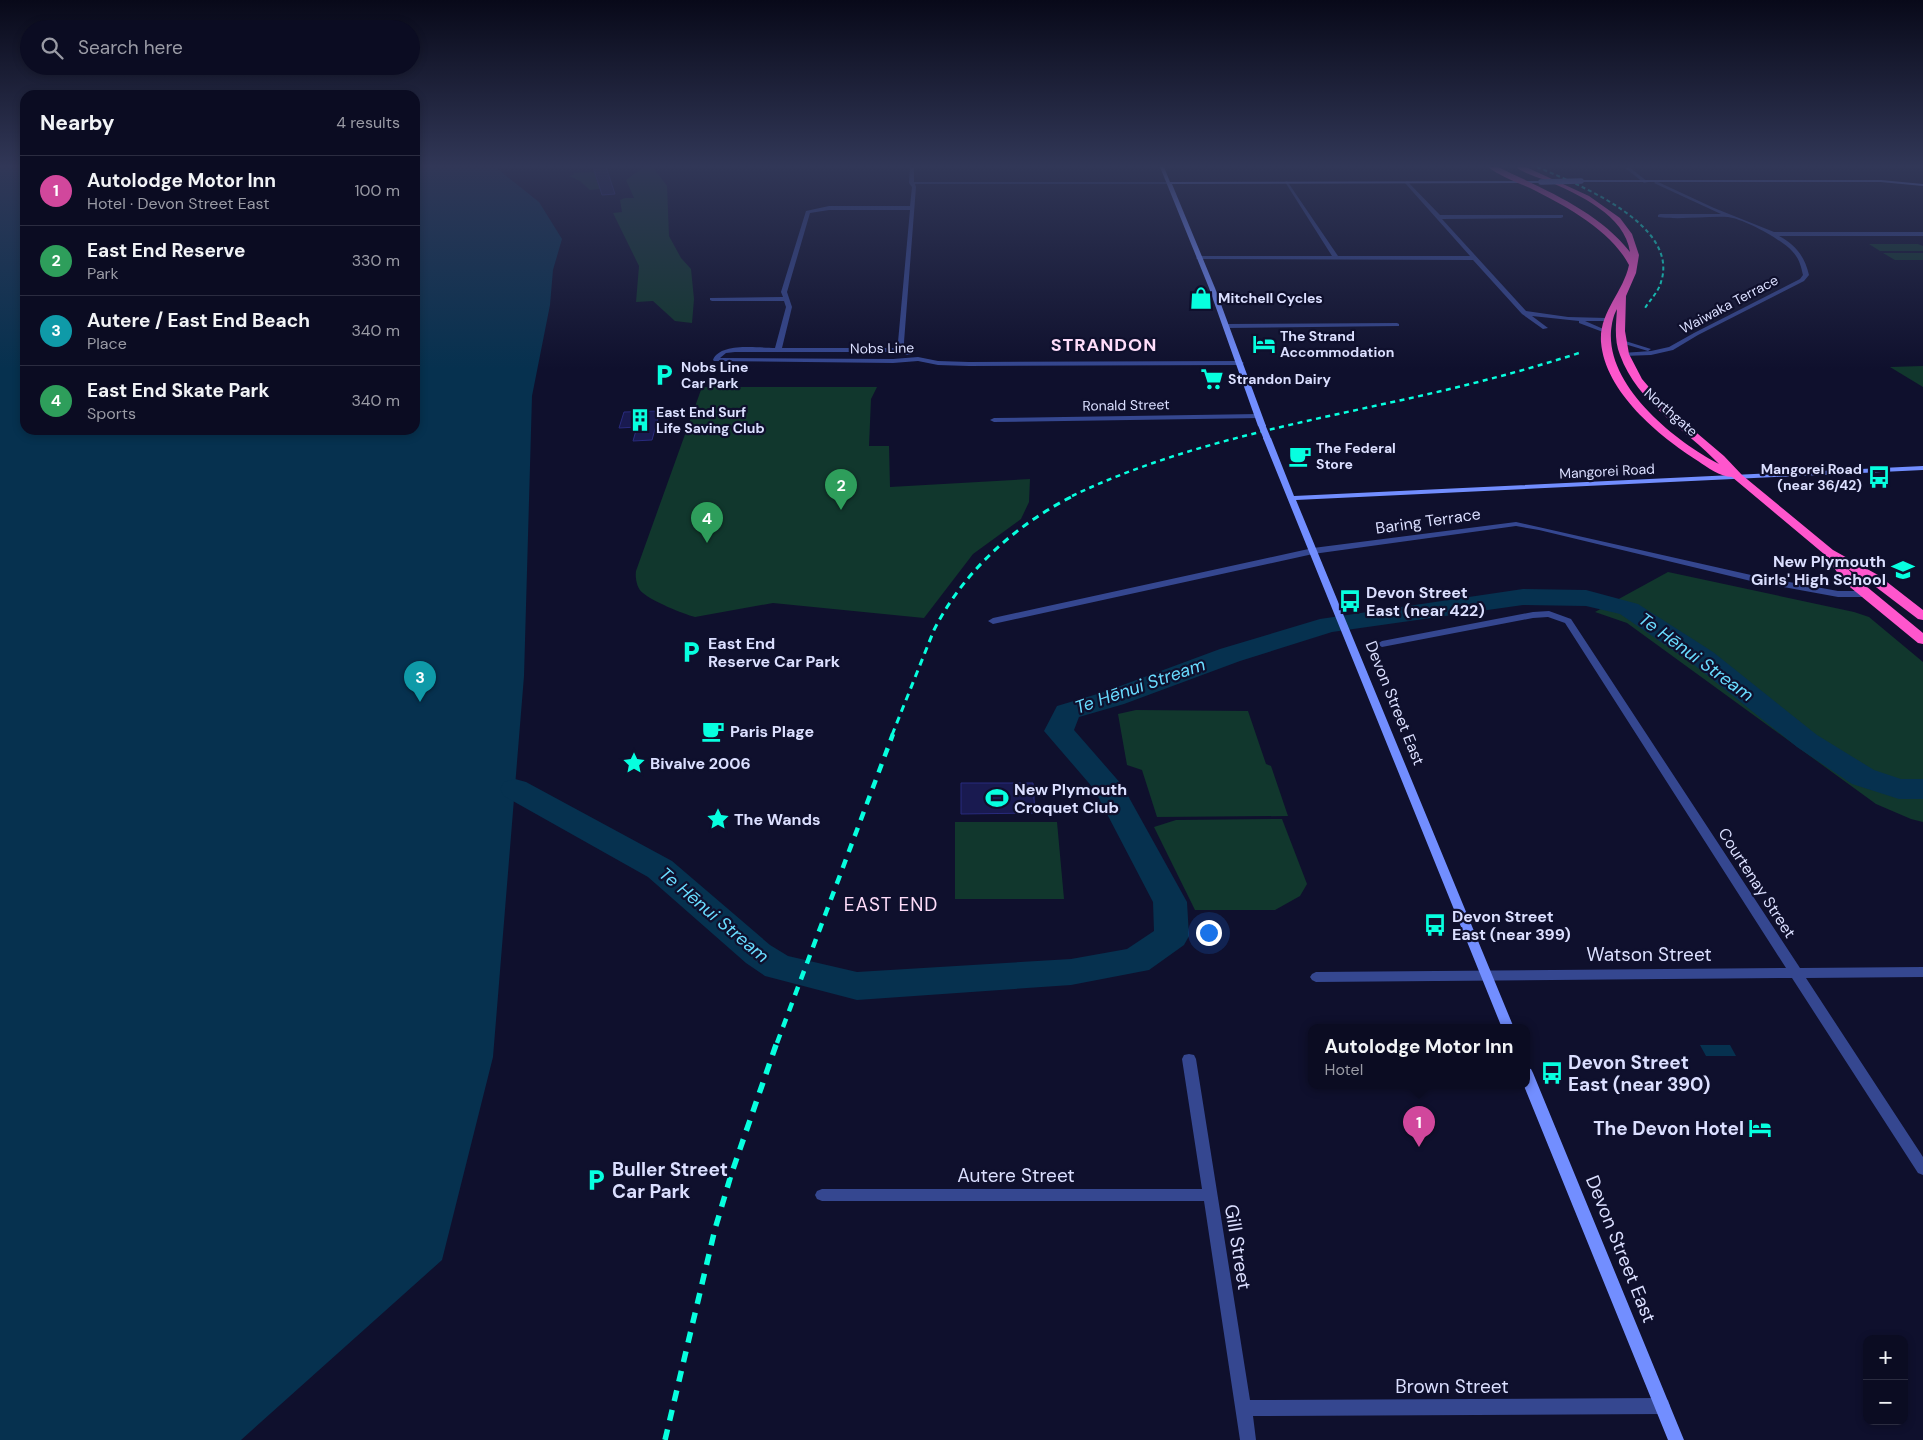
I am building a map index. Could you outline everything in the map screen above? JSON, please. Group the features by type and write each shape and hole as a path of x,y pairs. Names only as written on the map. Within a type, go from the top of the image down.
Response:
{"highway":[{"path":"1607,234 1628,254 1633,266"},
{"name":"Northgate","path":"1626,234 1634,248 1633,266 1622,295 1606,325 1610,363 1617,379 1628,397 1647,416 1706,463 1738,477"},
{"name":"Northgate","path":"1622,295 1620,341 1624,354 1638,380 1660,408 1720,458 1738,477 1829,553 1872,578 1923,616"},
{"name":"Northgate","path":"1829,553 1850,580 1923,640"}],"main road":[{"name":"Devon Street East","path":"1189,234 1241,363 1262,426 1506,1024"},
{"name":"Mangorei Road","path":"1292,498 1923,468"},
{"name":"Devon Street East","path":"1530,1083 1676,1440"}],"street":[{"path":"778,350 789,307 784,292 801,234"},
{"path":"910,234 901,342 904,350 918,359"},
{"path":"1321,234 1336,258"},
{"path":"1454,234 1524,313 1545,328"},
{"name":"Waiwaka Terrace","path":"1624,354 1659,352 1671,349 1696,334 1802,280 1806,274 1803,263 1791,246 1774,234"},
{"path":"1199,258 1474,258"},
{"path":"712,299 785,299"},
{"path":"1524,313 1606,325"},
{"path":"1568,319 1606,325"},
{"path":"1226,326 1397,325"},
{"path":"1620,341 1659,352"},
{"name":"Nobs Line","path":"904,350 728,351 718,355 716,360 893,361 918,359 938,363 969,364 1241,363"},
{"name":"Ronald Street","path":"994,420 1258,416"},
{"name":"Baring Terrace","path":"993,621 1313,551 1516,524 1751,578 1838,594 1868,594"},
{"name":"Courtenay Street","path":"1382,644 1532,615 1548,614 1561,617 1573,626 1923,1169"},
{"name":"Watson Street","path":"1316,977 1486,974 1923,972"},
{"name":"Gill Street","path":"1189,1060 1248,1440"},
{"name":"Autere Street","path":"822,1195 1210,1195"},
{"name":"Brown Street","path":"1243,1408 1662,1406"}],"green space":[{"path":"623,234 669,234 681,258 691,269 694,299 692,323 675,321 653,301 636,302 639,266"},
{"path":"1869,244 1918,244 1923,246 1923,251 1880,251"},
{"path":"1883,253 1923,253 1923,260 1895,260"},
{"path":"1923,366 1923,387 1890,367"},
{"path":"702,387 877,387 871,399 869,446 889,446 890,487 1030,479 1029,502 1021,519 973,554 924,618 773,603 695,617 660,603 643,593 636,580 636,571"},
{"path":"1668,572 1854,612 1869,617 1923,662 1923,822 1876,804 1627,623 1595,612"},
{"path":"1136,710 1248,711 1266,764 1271,766 1288,816 1157,817 1142,770 1127,765 1118,714"},
{"path":"1282,819 1307,884 1300,896 1275,910 1195,910 1154,827 1176,820"},
{"path":"955,822 1057,822 1064,899 955,899"}],"water":[{"path":"0,234 20,234 20,435 420,435 420,234 559,234 562,239 553,270 550,305 532,396 524,676 493,1057 442,1260 241,1440 0,1440"},
{"path":"1700,1045 1730,1045 1736,1056 1706,1056"}],"building":[{"name":"East End Surf Life Saving Club","path":"660,411 652,440 633,441 637,427 619,428 624,412"},
{"name":"New Plymouth Croquet Club","path":"961,783 1033,783 1035,813 961,814"}],"waterway":[{"name":"Te Hēnui Stream","path":"515,789 660,869 758,954 778,967 857,986 1071,972 1136,961 1172,936 1170,902 1107,785 1059,731 1067,712 1114,698 1230,655 1329,625 1523,597 1586,598 1629,609 1703,658 1807,741 1863,777 1899,789 1923,789"}],"railway":[{"path":"1645,308 1660,285 1663,261 1655,242 1649,234"},
{"path":"1072,496 1110,479 1187,452 1267,430 1461,386 1582,352"},
{"path":"892,735 934,630 960,589 976,569 1012,535 1032,520 1075,495"},
{"path":"777,1043 893,734"},
{"path":"665,1440 715,1229 731,1175 777,1042"}],"place":[{"name":"Mitchell Cycles","path":"1201,298"},
{"name":"The Strand Accommodation","path":"1264,344"},
{"name":"Nobs Line Car Park","path":"664,375"},
{"name":"Strandon Dairy","path":"1212,379"},
{"name":"East End Surf Life Saving Club","path":"640,420"},
{"name":"The Federal Store","path":"1300,456"},
{"name":"Mangorei Road (near 36/42)","path":"1879,477"},
{"name":"East End Reserve","path":"841,510"},
{"name":"East End Skate Park","path":"707,543"},
{"name":"New Plymouth Girls' High School","path":"1903,570"},
{"name":"Devon Street East (near 422)","path":"1350,601"},
{"name":"East End Reserve Car Park","path":"691,652"},
{"name":"Autere / East End Beach","path":"420,702"},
{"name":"Paris Plage","path":"713,731"},
{"name":"Bivalve 2006","path":"634,763"},
{"name":"New Plymouth Croquet Club","path":"997,798"},
{"name":"The Wands","path":"718,819"},
{"name":"Devon Street East (near 399)","path":"1435,925"},
{"name":"Devon Street East (near 390)","path":"1552,1073"},
{"name":"The Devon Hotel","path":"1760,1128"},
{"name":"Autolodge Motor Inn","path":"1419,1147"},
{"name":"Buller Street Car Park","path":"596,1180"}],"district":[{"name":"STRANDON","path":"1104,345"},
{"name":"EAST END","path":"891,904"}]}
